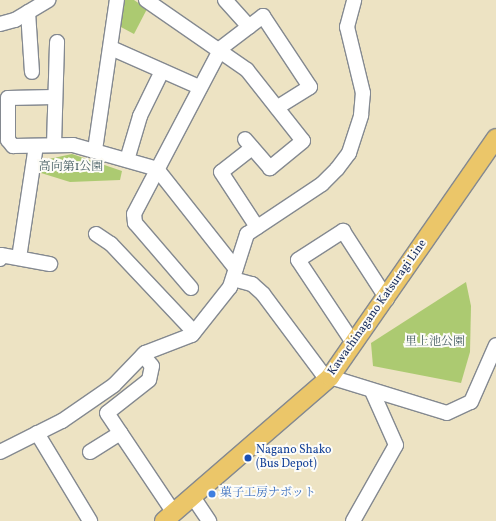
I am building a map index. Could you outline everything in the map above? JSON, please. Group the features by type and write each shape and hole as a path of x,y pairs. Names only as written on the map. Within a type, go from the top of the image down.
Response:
{"main road":[{"name":"Kawachinagano Katsuragi Line","path":"169,517 328,378 387,298 495,140"}],"street":[{"path":"0,24 28,12 48,0"},
{"path":"95,150 117,0"},
{"path":"146,0 221,48 247,70 303,141 270,168 249,143 221,172 258,227"},
{"path":"225,0 249,27"},
{"path":"0,452 37,433 114,385 143,355 182,340 194,332 230,287 247,234 322,184 353,143 363,93 348,42 347,27 354,0"},
{"path":"28,12 32,72"},
{"path":"191,288 135,223 134,214 199,87 221,48 263,16 310,87 277,108"},
{"path":"54,145 54,97 57,42"},
{"path":"111,48 199,87"},
{"path":"128,160 140,116 162,71"},
{"path":"54,97 8,98 8,140 13,146 54,145 95,150 157,169 235,274 252,284 263,294 328,378 437,412 460,409 471,402 481,384 496,345"},
{"path":"19,258 36,146"},
{"path":"354,344 298,260 343,230 387,298"},
{"path":"96,234 111,244 194,332"},
{"path":"0,259 1,255 50,264"},
{"path":"143,355 152,366 149,380 107,413 121,433 169,517"},
{"path":"353,521 396,445 372,391"},
{"path":"37,433 90,521"},
{"path":"90,452 121,433"},
{"path":"193,497 209,521"}],"green space":[{"path":"123,0 134,0 147,9 134,34 119,26"},
{"name":"高向第1公園","path":"72,154 122,171 120,180 70,182 41,173 44,160"},
{"name":"里上池公園","path":"466,282 471,306 470,352 461,383 373,366 371,343"}],"place":[{"name":"Nagano Shako (Bus Depot)","path":"248,458"},
{"name":"菓子工房ナボット","path":"212,494"}]}
